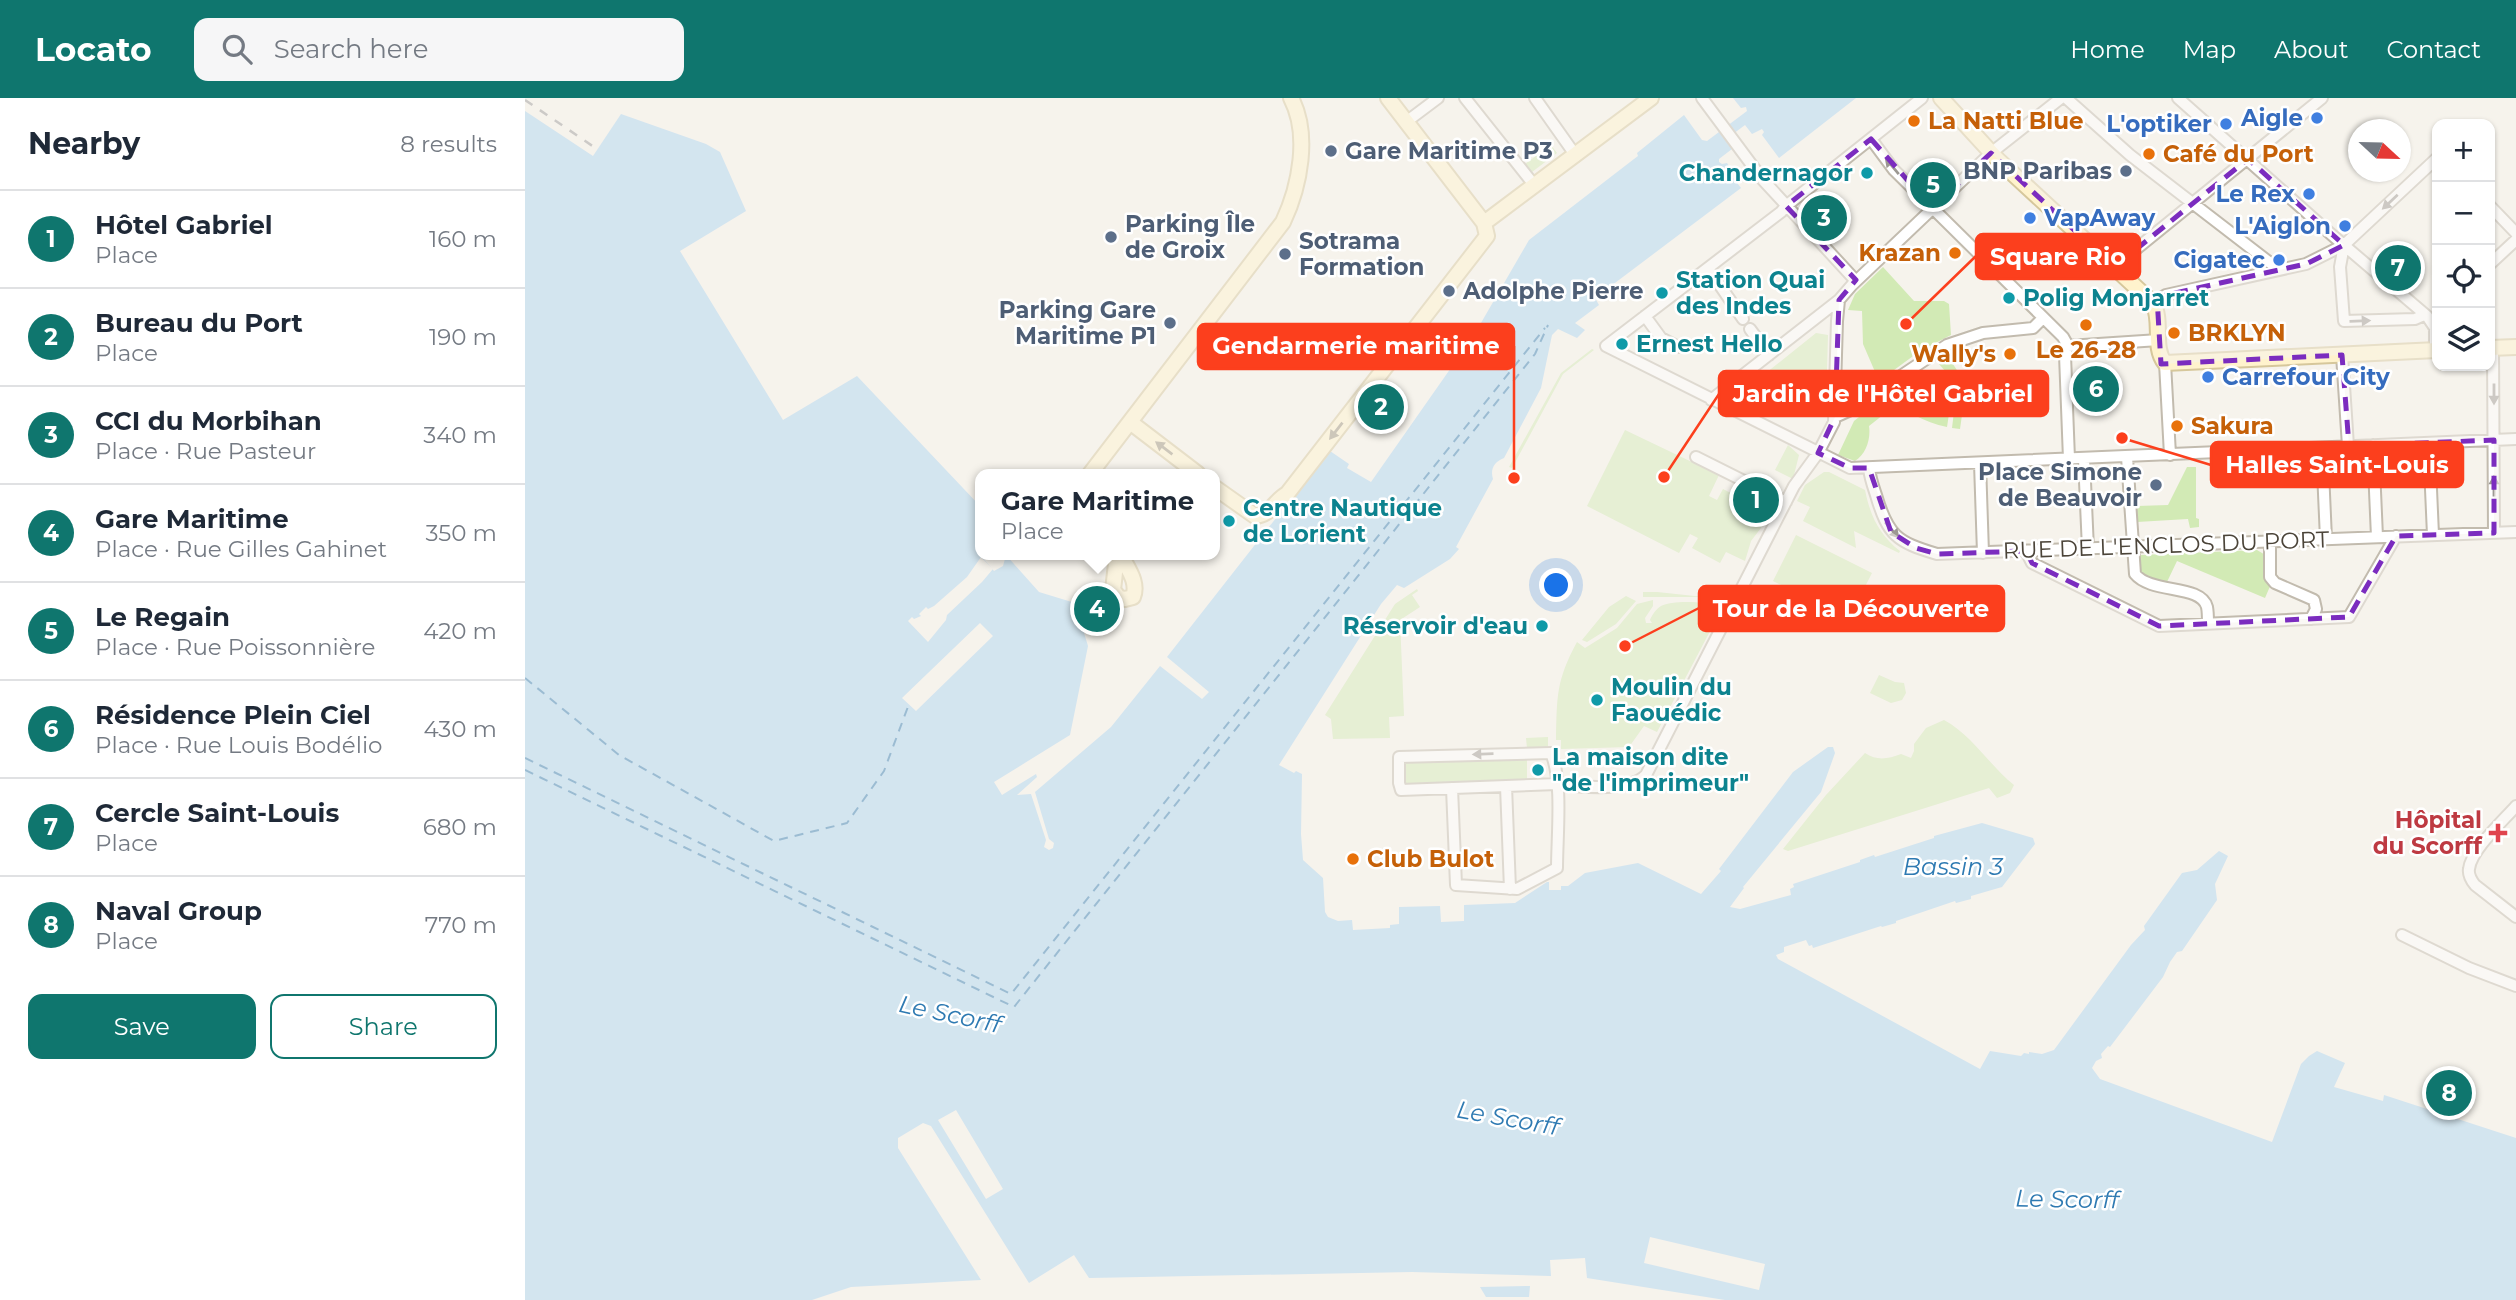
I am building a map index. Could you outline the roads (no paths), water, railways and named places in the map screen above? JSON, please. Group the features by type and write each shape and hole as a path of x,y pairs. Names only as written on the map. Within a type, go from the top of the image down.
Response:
{"street":[{"path":"1094,469 1283,222 1297,180 1301,137 1300,120 1290,98"},
{"path":"1220,490 1255,516 1268,513 1282,496 1287,494 1487,236 1484,223 1388,98"},
{"path":"1406,122 1438,98"},
{"path":"1465,98 1535,186"},
{"path":"1535,98 1576,156"},
{"path":"1484,223 1651,98"},
{"path":"1702,98 1786,206 1856,281"},
{"path":"1922,98 1781,212 1607,346 1850,468 2516,439"},
{"path":"1941,98 1991,153 2153,303 2157,311 2161,357 2165,363 2170,454"},
{"path":"1711,400 1839,300 1991,153 2046,103 2061,98"},
{"path":"2066,98 2130,155 2278,270"},
{"path":"2178,98 2344,245 2431,316"},
{"path":"2114,267 2322,98"},
{"path":"1871,139 1894,170 2063,337 2068,346 2066,359 2069,459"},
{"path":"2153,303 2166,295 2306,264 2344,245 2432,163"},
{"path":"2495,211 2516,233"},
{"path":"2495,259 2516,240"},
{"path":"2344,245 2340,267 2344,321 2431,316"},
{"path":"1708,268 1769,355"},
{"path":"1452,788 1456,885 1517,889 1557,868 1557,784 1556,762 1551,752 1399,757 1401,790 1452,788 1506,786 1557,784 1623,785 1640,781 1652,765 1794,486 1818,453 1835,417 1839,300"},
{"path":"1645,316 1661,338 1678,346"},
{"path":"1883,388 1947,345 1983,333 2033,328 2043,318"},
{"path":"2068,346 2159,340"},
{"path":"2495,348 2516,347"},
{"path":"2165,363 2432,350"},
{"path":"2342,355 2349,446"},
{"path":"2492,371 2494,533"},
{"path":"1835,417 1872,396"},
{"path":"1130,422 1191,469"},
{"path":"2429,443 2433,535"},
{"path":"2373,446 2377,537"},
{"path":"2322,448 2326,539"},
{"path":"1696,457 1786,502"},
{"path":"2127,457 2133,567 2139,579 2149,585 2197,595 2207,607 2208,624"},
{"path":"2084,459 2088,549"},
{"path":"1980,463 1983,552"},
{"name":"RUE DE L'ENCLOS DU PORT","path":"1869,468 1880,513 1891,532 1916,548 1937,554 2516,531"},
{"path":"2026,551 2032,563 2159,626 2349,617 2396,537"},
{"path":"2270,542 2270,577 2275,583 2314,600 2316,610 2311,619"},
{"path":"1506,786 1510,889"},
{"path":"2516,806 2479,850 2469,869 2475,885 2516,918"},
{"path":"2402,935 2469,968 2516,986"}],"water":[{"path":"1733,98 1856,98 1779,158 1762,135 1762,129 1752,134 1745,125 1725,140 1732,149 1719,159 1719,162 1727,163 1730,168 1728,171 1741,188 1595,298 1599,305 1575,323 1585,330 1577,338 1558,329 1552,335 1541,388 1504,458 1494,466 1493,479 1456,547 1459,549 1450,559 1404,588 1397,585 1381,604 1279,765 1302,774 1303,860 1323,878 1325,912 1328,917 1338,921 1352,920 1353,930 1390,928 1390,925 1399,924 1399,907 1440,906 1441,922 1464,921 1464,905 1515,903 1547,882 1549,890 1561,890 1561,886 1568,886 1585,873 1638,863 1701,894 1721,871 1719,869 1793,772 1828,747 1833,747 1835,753 1821,792 1743,887 1730,907 1740,909 1791,895 1793,884 1874,855 1875,857 1934,836 1982,823 2033,838 2035,844 2002,887 1813,948 1806,940 1784,947 1784,952 1776,955 1778,959 1980,1069 1990,1051 2021,1056 2029,1052 2042,1054 2054,1050 2145,930 2144,926 2182,873 2197,870 2219,851 2228,856 2215,884 2217,900 2182,951 2177,952 2163,977 2092,1068 2100,1079 2272,1142 2301,1064 2317,1051 2345,1063 2334,1087 2383,1101 2384,1095 2516,1138 2516,1300 1725,1300 1587,1278 1585,1258 1550,1260 1551,1276 1412,1272 1089,1278 1074,1255 1029,1283 931,1126 923,1123 898,1138 898,1148 981,1280 851,1287 812,1300 525,1300 525,111 593,156 621,114 706,144 720,152 746,211 680,251 783,420 857,376 975,501 975,560 985,560 994,571 1003,566 1005,560 1010,560 1039,592 1075,603 1088,646 1070,735 994,782 1002,795 1036,774 1037,777 1017,795 1031,794 1046,840 1044,847 1049,850 1054,843 1049,839 1035,792 1111,727 1160,666 1202,699 1209,692 1167,657 1327,453 1330,451 1349,464 1347,468 1371,482 1474,335 1529,240 1638,156 1637,153 1684,115 1702,140 1707,141 1747,111 1746,107 1741,108"},
{"path":"1530,1286 1529,1297 1486,1297 1480,1287"}],"railway":[{"path":"525,100 594,147"}],"place":[{"name":"Aigle","path":"2317,118"},
{"name":"La Natti Blue","path":"1914,121"},
{"name":"L'optiker","path":"2226,124"},
{"name":"Gare Maritime P3","path":"1331,151"},
{"name":"Café du Port","path":"2149,154"},
{"name":"BNP Paribas","path":"2126,171"},
{"name":"Chandernagor","path":"1867,173"},
{"name":"Le Regain","path":"1933,185"},
{"name":"Le Rex","path":"2309,194"},
{"name":"CCI du Morbihan","path":"1824,218"},
{"name":"VapAway","path":"2030,218"},
{"name":"L'Aiglon","path":"2345,226"},
{"name":"Parking Île de Groix","path":"1111,237"},
{"name":"Krazan","path":"1955,253"},
{"name":"Sotrama Formation","path":"1285,254"},
{"name":"Cigatec","path":"2279,260"},
{"name":"Cercle Saint-Louis","path":"2398,268"},
{"name":"Adolphe Pierre","path":"1449,291"},
{"name":"Station Quai des Indes","path":"1662,293"},
{"name":"Polig Monjarret","path":"2009,298"},
{"name":"Parking Gare Maritime P1","path":"1170,323"},
{"name":"Square Rio","path":"1906,324"},
{"name":"Le 26-28","path":"2086,325"},
{"name":"BRKLYN","path":"2174,333"},
{"name":"Ernest Hello","path":"1622,344"},
{"name":"Wally's","path":"2010,354"},
{"name":"Carrefour City","path":"2208,377"},
{"name":"Résidence Plein Ciel","path":"2096,389"},
{"name":"Bureau du Port","path":"1381,407"},
{"name":"Sakura","path":"2177,426"},
{"name":"Halles Saint-Louis","path":"2122,438"},
{"name":"Jardin de l'Hôtel Gabriel","path":"1664,477"},
{"name":"Gendarmerie maritime","path":"1514,478"},
{"name":"Place Simone de Beauvoir","path":"2156,485"},
{"name":"Hôtel Gabriel","path":"1756,500"},
{"name":"Centre Nautique de Lorient","path":"1229,521"},
{"name":"Gare Maritime","path":"1097,609"},
{"name":"Réservoir d'eau","path":"1542,626"},
{"name":"Tour de la Découverte","path":"1625,646"},
{"name":"Moulin du Faouédic","path":"1597,700"},
{"name":"La maison dite \"de l'imprimeur\"","path":"1538,770"},
{"name":"Hôpital du Scorff","path":"2498,833"},
{"name":"Club Bulot","path":"1353,859"},
{"name":"Naval Group","path":"2449,1093"}],"water label":[{"name":"Bassin 3","path":"1953,866"},
{"name":"Le Scorff","path":"950,1014"},
{"name":"Le Scorff","path":"1508,1118"},
{"name":"Le Scorff","path":"2067,1199"}]}
